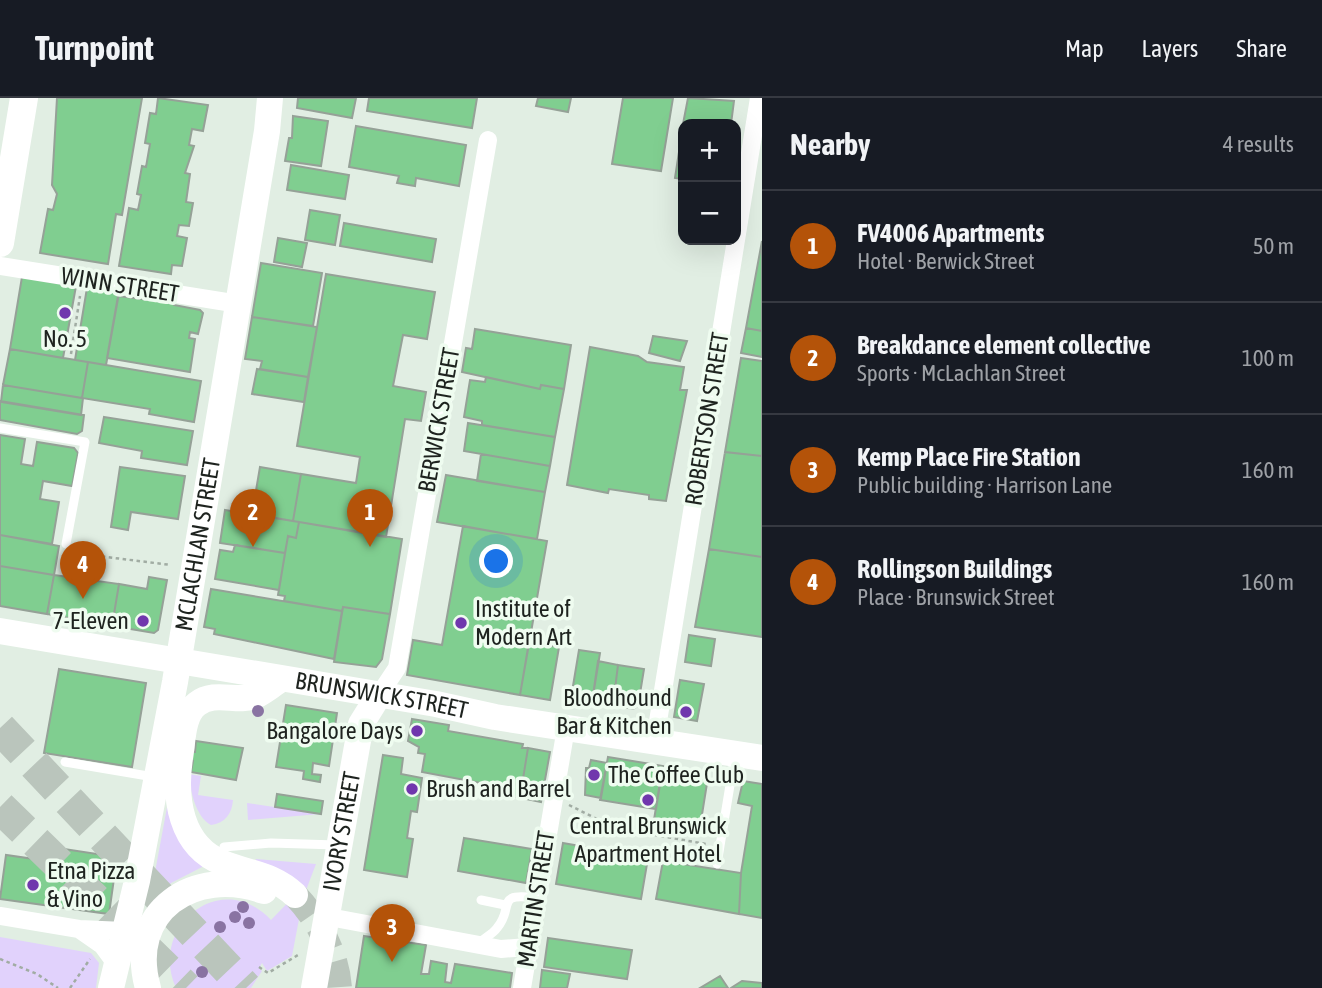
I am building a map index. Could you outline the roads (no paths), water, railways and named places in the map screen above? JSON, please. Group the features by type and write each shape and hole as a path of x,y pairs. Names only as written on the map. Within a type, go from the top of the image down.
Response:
{"main road":[{"path":"0,243 6,166 24,98"},
{"name":"MCLACHLAN STREET","path":"113,976 138,881 178,662 239,304 270,98"},
{"name":"BRUNSWICK STREET","path":"0,631 566,728 762,758"},
{"name":"IVORY STREET","path":"148,988 144,972 145,942 157,915 176,897 207,885 235,884 291,900 270,876 220,862 202,850 187,828 178,800 178,772 186,722 193,707 214,696 254,696 282,679"},
{"name":"IVORY STREET","path":"312,975 328,917 361,724 379,695"}],"street":[{"name":"ROBERTSON STREET","path":"655,740 760,98"},
{"name":"BERWICK STREET","path":"379,695 397,668 488,140"},
{"name":"WINN STREET","path":"0,266 239,304"},
{"name":"MARTIN STREET","path":"522,988 566,728"},
{"path":"0,916 79,929 124,931"},
{"path":"328,917 501,949 528,947"},
{"path":"79,929 102,945 113,976"}],"lane":[{"path":"0,428 85,442 65,544"},
{"path":"717,864 736,754"},
{"path":"65,762 157,777"},
{"path":"224,846 271,843 341,845"},
{"path":"479,943 497,929 505,905 514,895 536,898"},
{"path":"481,900 505,905"}],"tunnel":[{"path":"0,728 246,988"},
{"path":"0,807 186,988"},
{"path":"295,895 325,938 335,962 339,988"}],"place":[{"name":"No. 5","path":"65,313"},
{"name":"Breakdance element collective","path":"253,547"},
{"name":"FV4006 Apartments","path":"370,547"},
{"name":"Rollingson Buildings","path":"83,599"},
{"name":"7-Eleven","path":"143,621"},
{"name":"Institute of Modern Art","path":"461,623"},
{"name":"Bloodhound Bar & Kitchen","path":"686,712"},
{"name":"Bangalore Days","path":"417,731"},
{"name":"The Coffee Club","path":"594,775"},
{"name":"Brush and Barrel","path":"412,789"},
{"name":"Central Brunswick Apartment Hotel","path":"648,800"},
{"name":"Etna Pizza & Vino","path":"33,885"},
{"name":"Kemp Place Fire Station","path":"392,962"}]}
